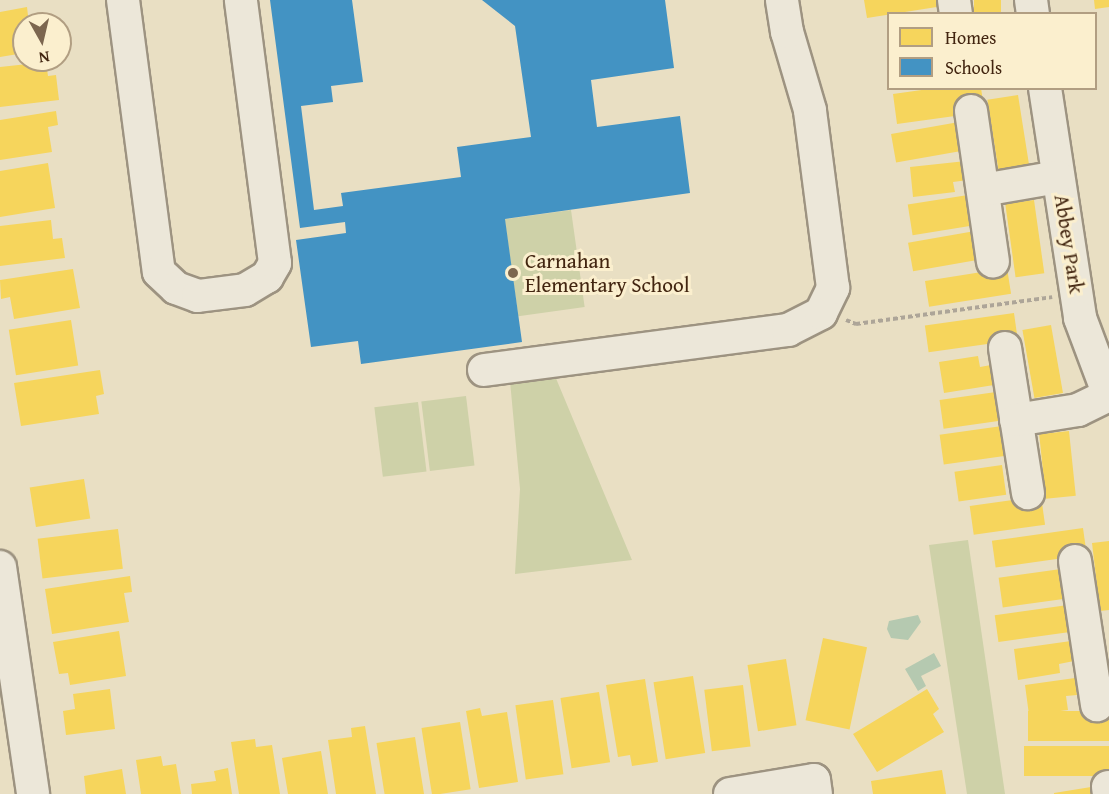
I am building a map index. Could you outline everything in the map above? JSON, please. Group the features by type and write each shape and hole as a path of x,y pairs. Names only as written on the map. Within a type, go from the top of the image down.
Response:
{"street":[{"path":"123,0 159,272 176,288 198,296 245,290 267,277 275,263 242,0"},
{"path":"484,370 788,330 821,313 833,288 810,110 787,32 782,0"},
{"name":"Abbey Park","path":"1045,90 1080,318 1107,384"},
{"path":"971,111 993,261"},
{"path":"983,190 1058,177"},
{"path":"1005,348 1028,493"},
{"path":"1016,420 1078,410 1107,384"},
{"path":"1075,561 1097,627 1097,705"},
{"path":"0,567 11,719 33,794"},
{"path":"730,794 815,787"}],"path":[{"path":"840,315 856,324 1076,294"}],"shaded area":[{"path":"571,210 585,307 518,316 505,219"},
{"path":"555,376 632,560 515,574 520,489 510,381"},
{"path":"466,396 475,465 430,471 421,401"},
{"path":"418,402 427,471 383,477 374,407"},
{"path":"968,540 1005,794 967,794 929,545"},
{"path":"918,615 921,622 908,640 891,638 887,629 889,621"},
{"path":"934,653 941,666 921,676 926,686 918,691 905,669"}],"building: Homes":[{"path":"864,0 942,0 943,6 905,12 887,12 887,15 867,18"},
{"path":"974,0 1001,0 1001,12 974,12"},
{"path":"1094,0 1109,0 1109,7 1095,9"},
{"path":"27,7 28,12 12,12 12,55 0,57 0,12"},
{"path":"12,66 12,72 47,72 48,76 56,75 59,100 0,107 0,67"},
{"path":"922,90 981,90 984,108 954,112 955,116 897,124 893,94"},
{"path":"1018,95 1030,168 999,173 987,100"},
{"path":"56,111 58,125 48,127 52,152 0,160 0,120"},
{"path":"959,122 964,151 896,163 891,134"},
{"path":"966,161 968,180 953,182 955,192 913,197 910,167"},
{"path":"48,163 55,208 0,217 0,171"},
{"path":"968,195 973,226 913,235 908,205"},
{"path":"1034,200 1044,273 1016,277 1005,204"},
{"path":"51,220 53,239 62,238 65,258 0,266 0,226"},
{"path":"975,231 980,260 913,271 908,243"},
{"path":"1007,268 1011,294 929,307 925,281"},
{"path":"73,269 80,308 14,319 10,297 1,299 0,280"},
{"path":"1014,313 1018,340 929,352 925,326"},
{"path":"71,320 78,365 16,375 9,330"},
{"path":"1051,325 1063,393 1034,398 1022,330"},
{"path":"978,356 980,367 991,365 994,385 944,393 939,362"},
{"path":"100,370 104,394 96,396 99,414 21,426 14,383"},
{"path":"996,392 1000,421 944,429 940,400"},
{"path":"1002,426 1006,456 944,464 940,435"},
{"path":"1069,431 1076,496 1046,499 1039,434"},
{"path":"1002,465 1006,495 959,501 954,472"},
{"path":"84,479 90,519 36,527 30,488"},
{"path":"1041,496 1045,525 974,535 970,506"},
{"path":"1083,528 1087,555 996,568 992,541"},
{"path":"118,529 123,569 42,579 38,539"},
{"path":"1109,541 1109,610 1100,611 1092,543"},
{"path":"1061,569 1065,599 1003,607 999,578"},
{"path":"130,576 132,592 124,593 129,622 52,634 45,589"},
{"path":"1068,605 1072,632 998,642 995,615"},
{"path":"119,631 126,676 70,685 68,673 59,674 53,642"},
{"path":"823,638 867,647 850,730 806,720"},
{"path":"1071,641 1074,661 1059,664 1060,673 1018,680 1014,649"},
{"path":"786,659 796,725 758,731 747,665"},
{"path":"693,676 705,753 666,759 653,682"},
{"path":"1075,678 1077,695 1066,696 1068,710 1029,715 1025,685"},
{"path":"645,679 658,762 632,766 630,755 618,757 606,685"},
{"path":"743,685 751,747 712,751 704,690"},
{"path":"110,689 115,729 66,735 63,711 75,709 73,694"},
{"path":"927,689 939,709 933,714 944,732 877,772 853,734"},
{"path":"599,692 610,762 572,768 560,698"},
{"path":"553,700 563,774 526,780 515,705"},
{"path":"480,708 482,716 507,712 518,782 479,788 466,711"},
{"path":"1028,711 1109,711 1109,741 1028,741"},
{"path":"460,722 471,789 432,794 421,728"},
{"path":"365,726 376,794 336,794 328,740 352,737 351,728"},
{"path":"415,737 424,794 385,794 376,743"},
{"path":"255,739 256,747 272,745 280,794 239,794 231,742"},
{"path":"1024,746 1109,746 1109,776 1024,776"},
{"path":"321,751 328,794 288,794 282,758"},
{"path":"161,756 163,766 176,764 181,794 141,794 136,760"},
{"path":"228,768 232,794 192,794 191,784 216,781 214,771"},
{"path":"122,769 126,794 86,794 84,776"},
{"path":"942,770 946,794 873,794 871,781"},
{"path":"1091,787 1092,794 1054,794 1054,793"}],"building: Schools":[{"path":"270,0 352,0 363,82 331,86 333,102 301,106 314,210 343,206 341,193 461,177 457,147 531,137 515,26 482,0 665,0 674,68 591,80 597,127 680,116 690,193 505,219 522,342 361,364 358,341 311,347 296,240 346,233 345,222 300,228"}],"place":[{"name":"Carnahan Elementary School","path":"513,273"}]}
